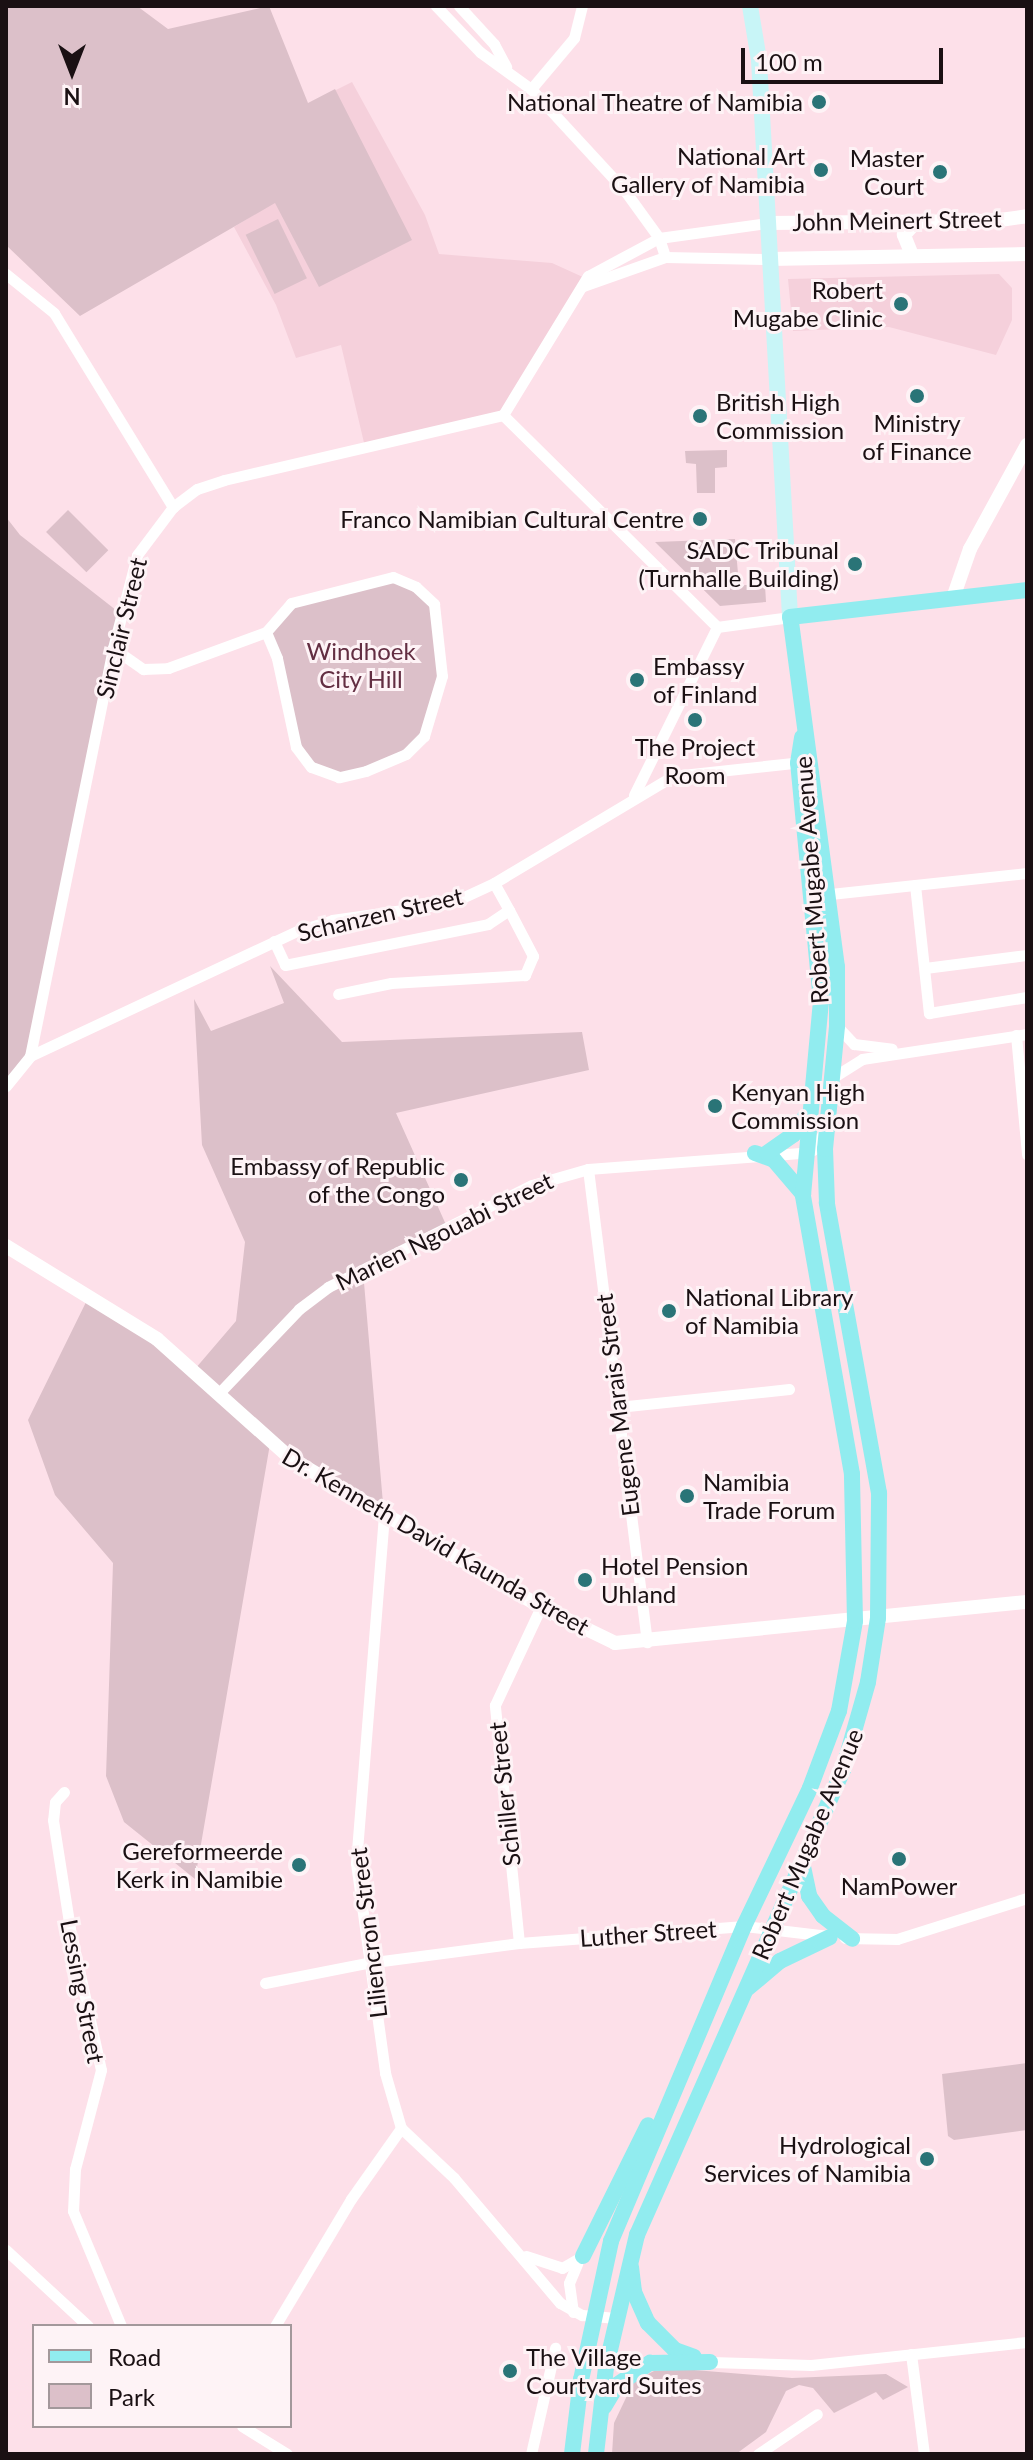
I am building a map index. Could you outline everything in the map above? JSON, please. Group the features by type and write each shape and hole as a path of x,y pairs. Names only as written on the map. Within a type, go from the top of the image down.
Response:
{"main road":[{"name":"Robert Mugabe Avenue","path":"596,2454 598,2423 616,2318 630,2261 660,2177 843,1770 868,1682 878,1618 879,1493 831,1242 826,1126 837,1026 804,762 790,617 759,60 750,6"},
{"path":"790,617 1027,590"},
{"name":"Robert Mugabe Avenue","path":"572,2454 593,2316 632,2185 827,1743 855,1621 852,1474 803,1195 803,1153 821,1001 821,895"},
{"path":"803,1195 774,1160 761,1153 801,1127 808,1107"},
{"path":"802,1862 809,1896 832,1926 852,1939"},
{"path":"743,1992 780,1961 830,1937"},
{"path":"583,2256 689,2036 706,2021"},
{"path":"630,2261 634,2292 648,2323 675,2350 710,2362"},
{"path":"598,2423 617,2385 633,2370 650,2363 710,2362"}],"street":[{"path":"436,6 480,52 506,67 531,89 625,191 659,238 665,257"},
{"path":"459,6 494,44 506,67"},
{"path":"531,89 574,38 582,6"},
{"name":"John Meinert Street","path":"767,223 916,222 1027,216"},
{"path":"912,255 904,235 916,222"},
{"path":"717,627 503,415 583,286 600,268 659,238 767,223"},
{"name":"John Meinert Street","path":"770,259 1027,254"},
{"path":"583,286 665,257 770,259"},
{"path":"6,274 54,313 173,507"},
{"name":"Sinclair Street","path":"30,1056 113,648 137,555 173,507 197,489 224,480 503,415"},
{"path":"953,598 970,549 1027,445"},
{"path":"113,648 143,669 168,668 266,632 291,603 320,592 393,577 416,587 434,604 442,676 424,736 406,754 366,771 339,777 311,767 296,747 277,658 266,632"},
{"path":"717,627 790,617"},
{"path":"633,796 717,627"},
{"name":"Schanzen Street","path":"6,1086 30,1056 274,941 332,920 451,903 494,883 633,796 673,776 804,762"},
{"path":"821,895 1027,873"},
{"path":"338,994 391,983 529,973 533,956 494,883"},
{"path":"915,885 928,1009 934,1015 1027,997"},
{"path":"274,941 285,965 488,924 509,910"},
{"path":"925,968 1027,955"},
{"path":"837,1026 854,1044 909,1050"},
{"path":"830,1080 851,1063 909,1050 1022,1034 1027,1154"},
{"path":"803,1153 820,1142 826,1126"},
{"name":"Marien Ngouabi Street","path":"221,1391 299,1309 328,1287 532,1185 588,1169 761,1153 803,1153"},
{"name":"Eugene Marais Street","path":"588,1169 647,1642"},
{"name":"Dr. Kenneth David Kaunda Street","path":"6,1246 157,1339 221,1391 270,1443 384,1515 541,1607 615,1643 1027,1602"},
{"path":"618,1407 789,1389"},
{"name":"Liliencron Street","path":"384,1515 356,1826 367,1963 385,2073 401,2128 522,2253 560,2303 573,2312"},
{"name":"Schiller Street","path":"519,1943 495,1705 541,1607"},
{"name":"Lessing Street","path":"64,1792 55,1802 53,1820 101,2070 75,2169 73,2211 120,2324"},
{"name":"Luther Street","path":"265,1983 367,1963 519,1943 744,1926 852,1939 897,1939 1027,1898"},
{"path":"276,2324 351,2199 401,2128"},
{"path":"6,2250 86,2324"},
{"name":"Liliencron Street","path":"522,2253 552,2268 572,2266 583,2256"},
{"path":"583,2256 569,2283 573,2312 616,2318"},
{"path":"710,2362 762,2367 1027,2342"},
{"path":"531,2454 555,2348"},
{"path":"911,2354 924,2454"},
{"path":"758,2454 817,2414"},
{"path":"245,2428 287,2454"}],"shaded area":[{"path":"352,82 425,215 439,254 552,263 585,278 503,415 365,447 341,345 296,358 276,305 234,227 275,202 308,104"},
{"name":"Robert Mugabe Clinic","path":"999,274 1012,288 1012,320 996,355 889,327 793,331 788,279"}],"green space":[{"path":"6,6 137,6 168,29 269,6 308,103 335,89 412,240 319,287 275,203 80,316 6,245"},
{"path":"278,219 307,278 275,294 246,235"},
{"path":"727,450 727,467 715,468 715,493 697,493 696,464 686,463 685,451"},
{"path":"68,510 108,550 86,572 46,532"},
{"path":"6,517 20,535 121,614 30,1056 6,1086"},
{"path":"735,539 739,585 765,585 766,602 720,606 655,542"},
{"name":"Windhoek City Hill","path":"393,577 434,604 442,676 432,720 406,754 339,777 301,758 266,633 291,603"},
{"path":"270,966 342,1042 582,1032 589,1070 396,1113 447,1227 363,1271 384,1515 270,1444 195,1879 124,1822 106,1776 113,1563 55,1495 28,1420 90,1294 195,1369 236,1321 245,1242 202,1145 194,999 211,1031 284,1003"},
{"path":"1027,2063 1027,2130 954,2140 948,2136 942,2074"},
{"path":"682,2369 792,2378 886,2374 908,2387 883,2400 876,2392 834,2413 813,2388 799,2385 786,2391 766,2432 736,2454 612,2454 614,2423 634,2381 654,2371"}],"place":[{"name":"National Theatre of Namibia","path":"819,102"},
{"name":"National Art Gallery of Namibia","path":"821,170"},
{"name":"Master Court","path":"940,172"},
{"name":"Robert Mugabe Clinic","path":"901,304"},
{"name":"Ministry of Finance","path":"917,396"},
{"name":"British High Commission","path":"700,416"},
{"name":"Franco Namibian Cultural Centre","path":"700,519"},
{"name":"SADC Tribunal (Turnhalle Building)","path":"855,564"},
{"name":"Embassy of Finland","path":"637,680"},
{"name":"The Project Room","path":"695,720"},
{"name":"Kenyan High Commission","path":"715,1106"},
{"name":"Embassy of Republic of the Congo","path":"461,1180"},
{"name":"National Library of Namibia","path":"669,1311"},
{"name":"Namibia Trade Forum","path":"687,1496"},
{"name":"Hotel Pension Uhland","path":"585,1580"},
{"name":"NamPower","path":"899,1859"},
{"name":"Gereformeerde Kerk in Namibie","path":"299,1865"},
{"name":"Hydrological Services of Namibia","path":"927,2159"},
{"name":"The Village Courtyard Suites","path":"510,2371"}]}
